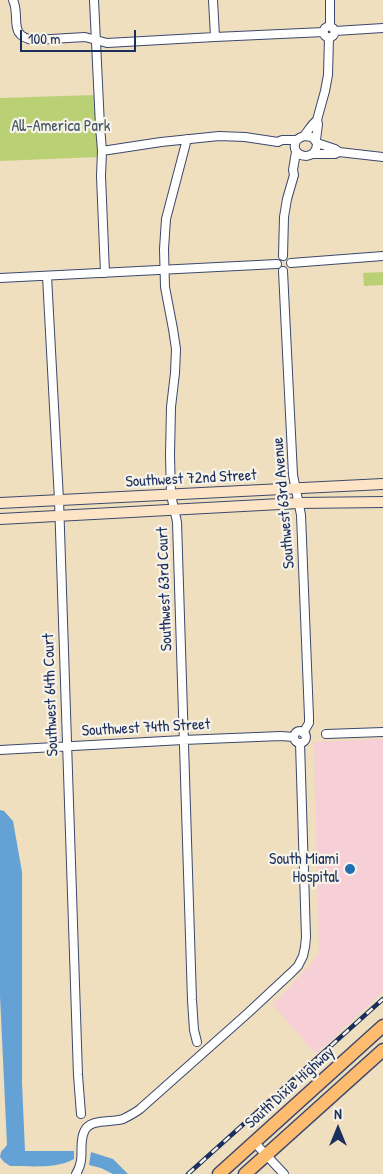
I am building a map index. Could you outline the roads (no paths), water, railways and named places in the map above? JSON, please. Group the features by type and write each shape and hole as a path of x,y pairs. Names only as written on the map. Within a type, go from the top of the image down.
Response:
{"highway":[{"name":"South Dixie Highway","path":"219,1174 383,1026"},
{"name":"South Dixie Highway","path":"245,1174 383,1050"}],"main road":[{"name":"Southwest 72nd Street","path":"0,503 383,484"},
{"name":"Southwest 72nd Street","path":"0,519 299,504 383,502"}],"street":[{"path":"13,0 16,26 20,35 34,40 85,37 107,43 383,28"},
{"path":"94,0 102,151 101,176 105,273"},
{"path":"213,0 215,37"},
{"path":"283,256 284,217 294,175 317,148 317,120 328,75 330,0"},
{"path":"294,175 295,144 317,120"},
{"path":"102,151 187,139 230,136 278,142 296,150 302,156 335,154 339,152 383,157"},
{"path":"278,142 312,137 316,142 339,152"},
{"name":"Southwest 63rd Court","path":"187,139 166,219 164,269 166,295 176,349 170,441 171,495 177,522 192,1009 197,1042"},
{"path":"276,264 278,259 283,256"},
{"path":"283,256 288,257 291,263"},
{"path":"291,263 383,256"},
{"path":"276,264 278,268 283,270 288,269 291,263"},
{"path":"0,278 276,264"},
{"name":"Southwest 63rd Avenue","path":"76,1174 82,1156 83,1135 88,1126 97,1122 122,1119 140,1108 292,972 298,966 306,947 300,743 306,739 303,732 309,723 304,556 301,515 293,475 283,270"},
{"name":"Southwest 64th Court","path":"47,276 59,500 81,1114"},
{"path":"300,743 296,742 294,737 297,732 303,732"},
{"path":"326,734 383,732"},
{"name":"Southwest 74th Street","path":"0,750 183,740 294,737"},
{"path":"254,1142 284,1174"}],"water":[{"path":"0,810 4,811 13,821 22,872 22,1083 25,1151 74,1151 74,1159 52,1166 10,1166 0,1157 1,1152 7,1145 0,996"},
{"path":"91,1152 113,1159 128,1174 113,1174 89,1165"}],"railway":[{"path":"188,1174 383,999"}],"place":[{"name":"South Miami Hospital","path":"350,869"}],"park label":[{"name":"All-America Park","path":"61,127"}]}
